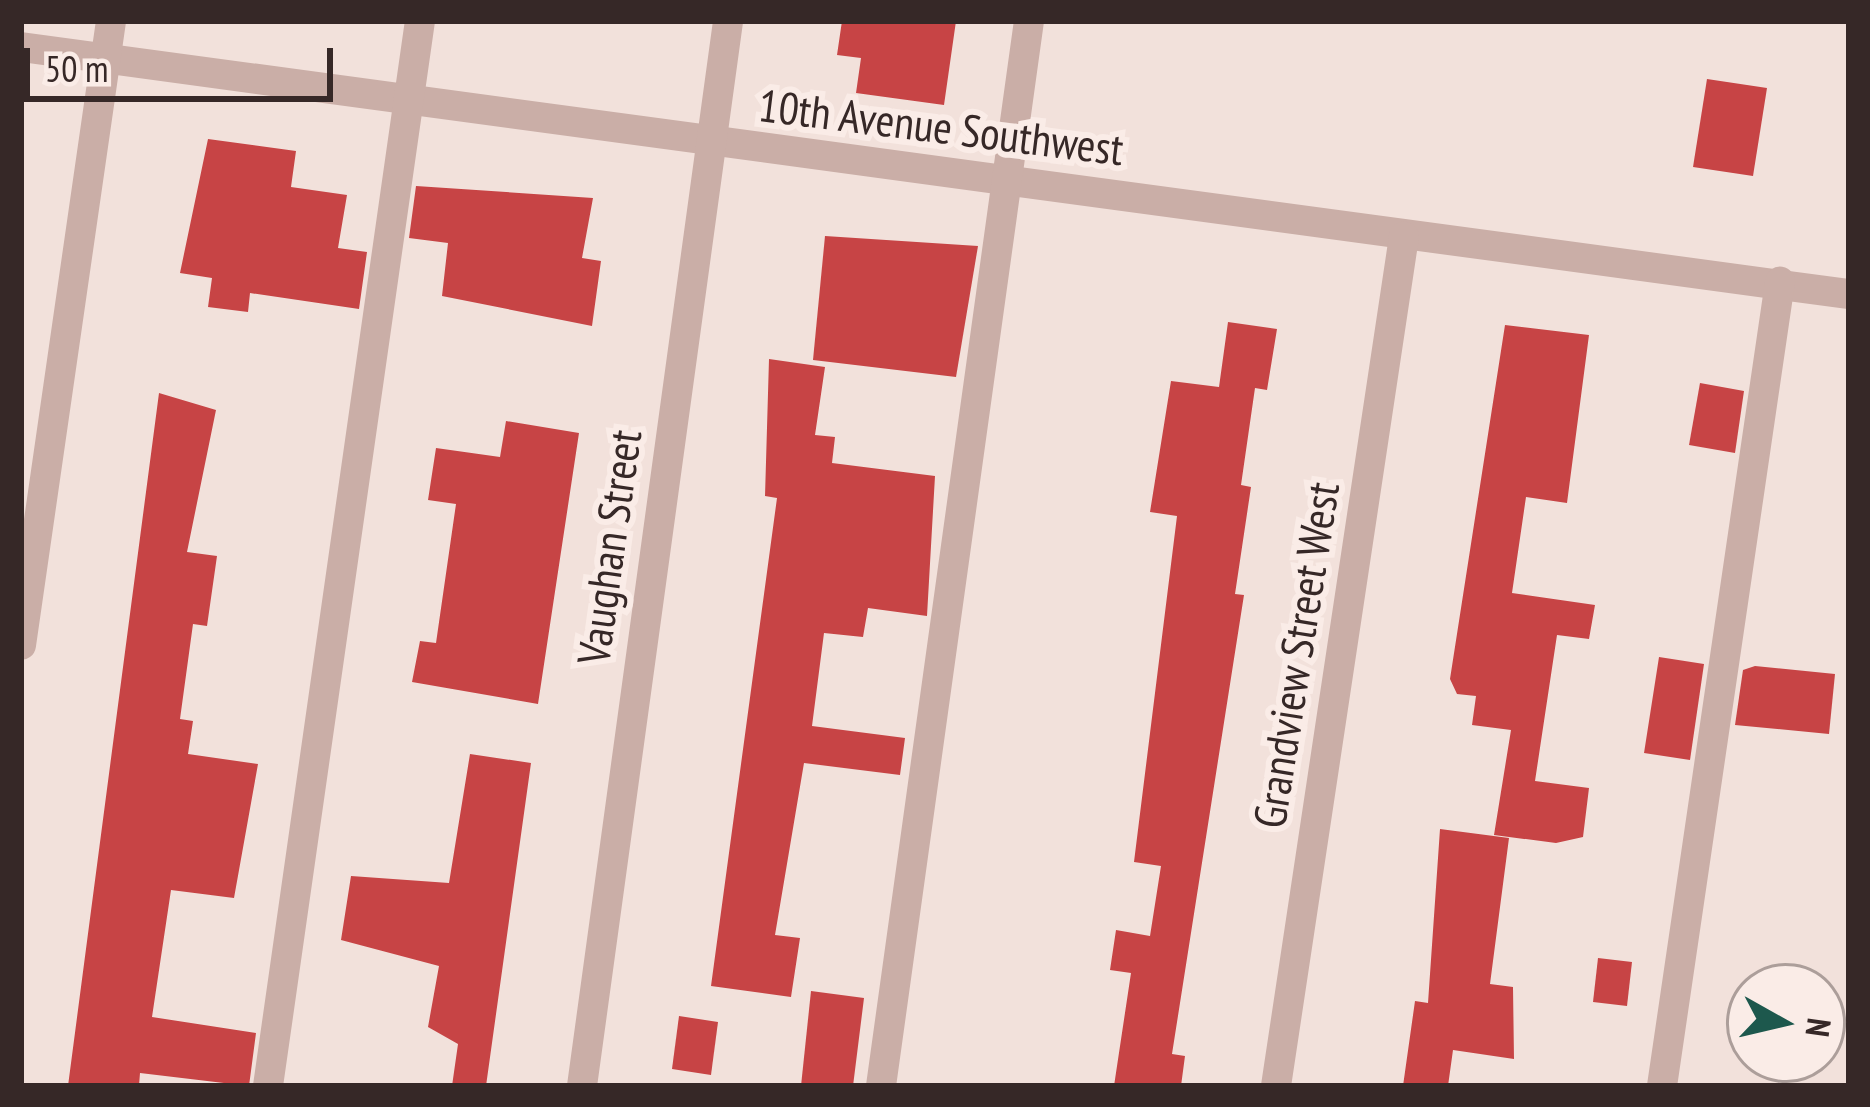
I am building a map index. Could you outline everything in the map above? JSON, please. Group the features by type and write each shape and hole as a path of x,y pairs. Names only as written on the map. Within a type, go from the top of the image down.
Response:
{"street":[{"path":"21,645 111,21"},
{"path":"268,1086 420,21"},
{"name":"Vaughan Street","path":"582,1086 728,21"},
{"path":"881,1086 1029,21"},
{"name":"10th Avenue Southwest","path":"21,47 1006,179 1405,238 1849,294"},
{"name":"Grandview Street West","path":"1276,1086 1405,238"},
{"path":"1662,1086 1780,282"}],"building":[{"path":"842,21 956,21 944,105 856,93 861,58 837,55"},
{"path":"1707,79 1767,88 1753,176 1693,167"},
{"path":"208,139 296,151 291,187 347,195 338,248 367,252 359,309 250,293 248,312 208,307 212,278 180,273"},
{"path":"416,186 593,198 582,258 601,261 592,326 442,296 448,243 409,238"},
{"path":"825,236 978,246 956,377 813,360"},
{"path":"1228,322 1277,329 1267,390 1255,388 1241,485 1251,487 1235,594 1244,595 1172,1054 1185,1056 1181,1086 1114,1086 1131,973 1110,970 1116,930 1150,936 1161,866 1134,862 1177,516 1150,512 1171,381 1219,387"},
{"path":"1505,325 1589,335 1567,503 1526,497 1512,593 1595,605 1589,639 1557,635 1535,781 1589,788 1583,837 1556,843 1494,835 1511,730 1472,725 1476,696 1457,694 1450,679"},
{"path":"769,359 825,367 815,435 835,437 832,463 935,476 927,616 868,608 863,637 824,633 812,726 905,738 900,775 804,763 775,935 800,938 791,997 711,986 777,498 765,496"},
{"path":"1700,383 1744,391 1735,453 1689,445"},
{"path":"159,393 216,410 187,552 217,556 207,626 193,624 180,719 193,721 188,754 258,764 234,898 171,890 152,1017 256,1033 249,1086 140,1073 139,1086 68,1086"},
{"path":"506,421 579,433 538,704 412,682 420,641 436,643 456,504 428,500 436,448 500,457"},
{"path":"1659,657 1704,664 1690,760 1644,753"},
{"path":"1755,666 1835,674 1829,734 1735,725 1743,670"},
{"path":"470,754 531,763 486,1086 452,1086 458,1044 428,1027 439,966 341,940 351,876 449,883"},
{"path":"1440,829 1509,838 1490,984 1513,987 1514,1059 1453,1050 1448,1086 1403,1086 1415,1001 1428,1003"},
{"path":"1598,958 1632,962 1627,1006 1593,1002"},
{"path":"811,991 864,998 853,1086 801,1086"},
{"path":"679,1016 718,1022 711,1075 672,1069"}]}
